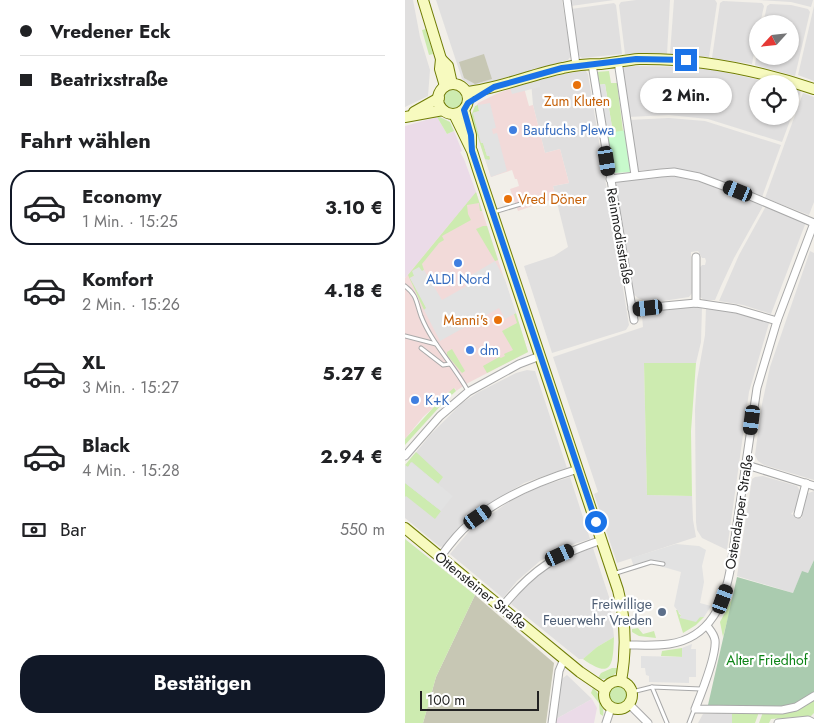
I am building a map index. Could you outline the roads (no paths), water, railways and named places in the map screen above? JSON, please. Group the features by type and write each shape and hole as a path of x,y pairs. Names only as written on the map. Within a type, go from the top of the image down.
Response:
{"street":[{"path":"423,0 441,59 448,66 449,85"},
{"path":"567,0 576,65"},
{"path":"467,92 494,87 576,65 652,59 710,63 766,74 814,89"},
{"name":"Reinmodisstraße","path":"619,61 635,175"},
{"name":"Reinmodisstraße","path":"592,64 634,320"},
{"path":"443,110 439,104 441,90 449,85 461,85 467,92"},
{"path":"406,117 443,110 462,109 494,87"},
{"path":"467,92 462,109 472,151 613,574 622,607 626,645 621,681"},
{"path":"406,117 439,98"},
{"path":"610,179 674,172 699,177 814,223"},
{"name":"Ostendarper Straße","path":"707,626 717,612 727,588 747,465 757,388 777,321 814,223"},
{"path":"696,257 696,302"},
{"path":"632,309 696,302 736,308 777,321"},
{"path":"405,456 440,416 468,392 519,364 540,356"},
{"path":"747,465 814,486"},
{"path":"441,556 469,524 494,506 527,487 578,469"},
{"path":"797,514 805,483"},
{"name":"Ottensteiner Straße","path":"405,528 564,659 605,689"},
{"path":"502,607 523,582 548,562 572,550 601,540"},
{"path":"626,645 669,644 687,639 707,626 714,635 715,645 695,710 782,710 796,707 814,696"},
{"path":"552,723 559,671 564,659"},
{"path":"621,681 628,684 632,692 632,698 629,704 621,710 611,708 604,697 605,689 610,683 621,681"},
{"path":"629,704 649,723"},
{"path":"606,723 611,708"},
{"path":"778,723 808,720 814,723"}],"lane":[{"path":"493,212 524,202"},
{"path":"405,286 413,293 421,317 436,344 468,392"},
{"path":"405,293 409,290"},
{"path":"405,336 436,344"},
{"path":"421,348 443,365 450,364"},
{"path":"613,574 651,562 663,564"},
{"path":"652,687 667,723"},
{"path":"632,692 652,687 703,689"},
{"path":"689,723 695,710"}],"place":[{"name":"Zum Kluten","path":"577,85"},
{"name":"Baufuchs Plewa","path":"513,130"},
{"name":"Vred Döner","path":"508,199"},
{"name":"ALDI Nord","path":"458,263"},
{"name":"Manni's","path":"498,320"},
{"name":"dm","path":"470,350"},
{"name":"K+K","path":"415,400"},
{"name":"Freiwillige Feuerwehr Vreden","path":"662,612"}],"park label":[{"name":"Alter Friedhof","path":"767,660"}]}
